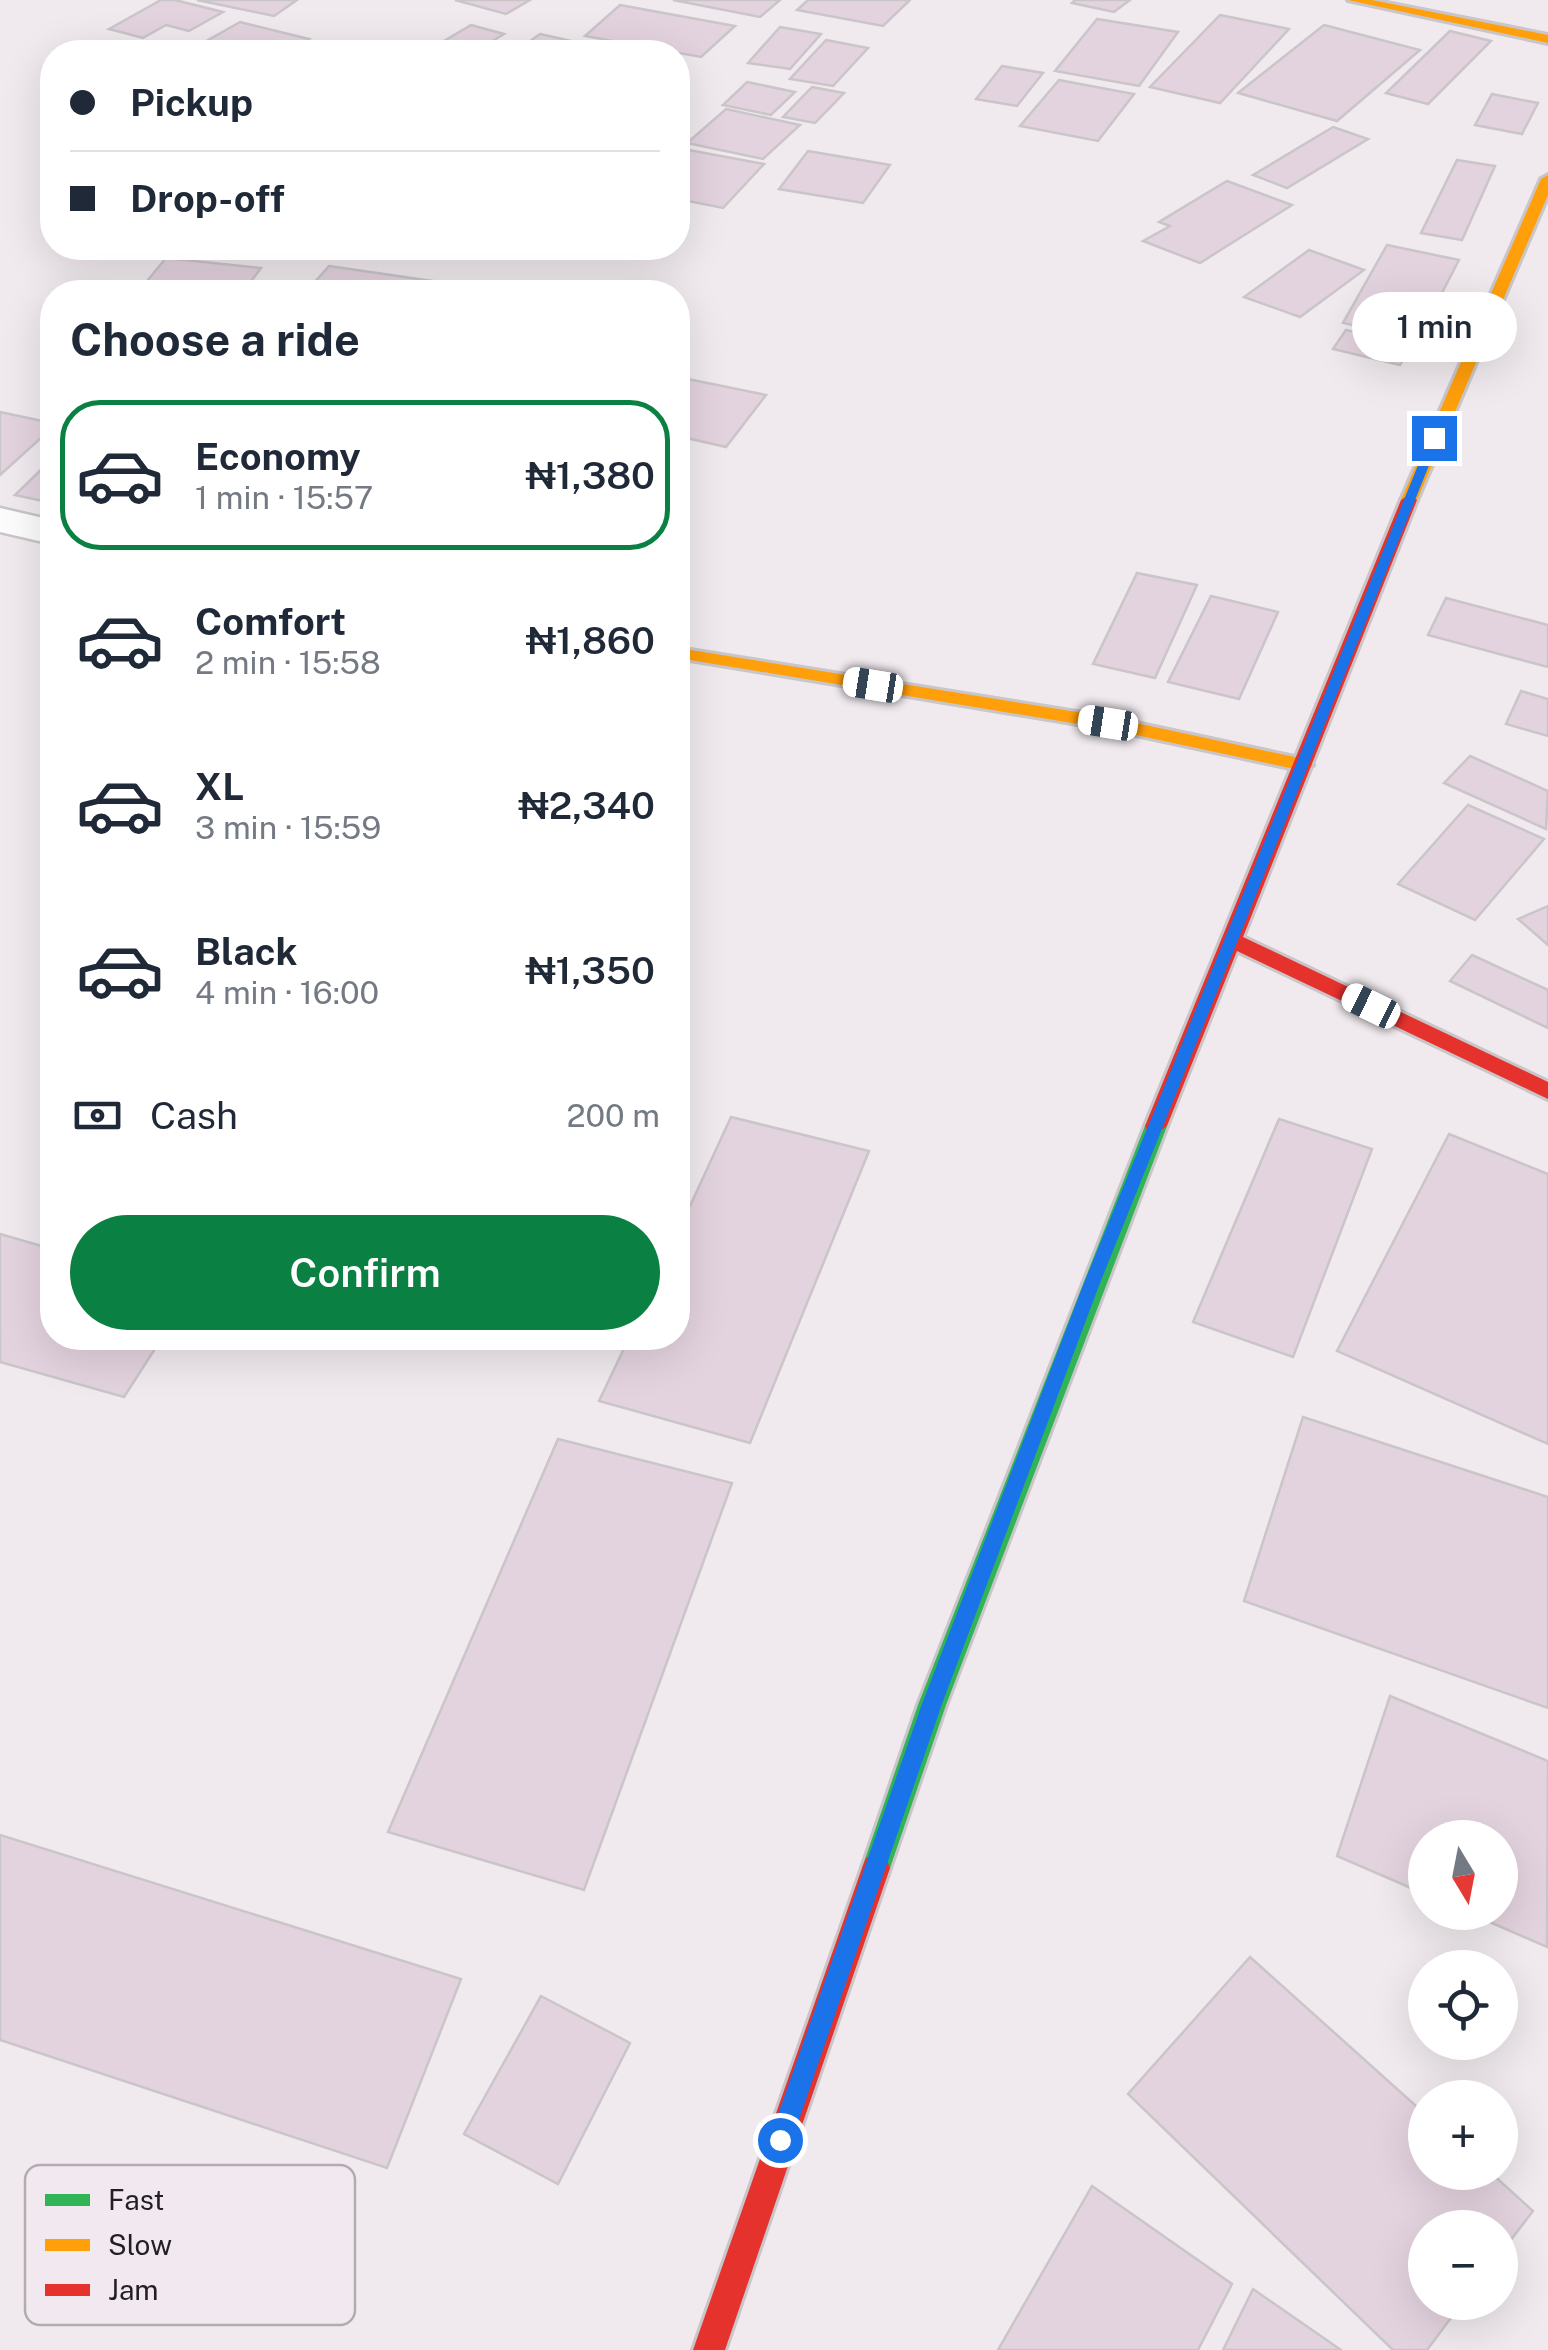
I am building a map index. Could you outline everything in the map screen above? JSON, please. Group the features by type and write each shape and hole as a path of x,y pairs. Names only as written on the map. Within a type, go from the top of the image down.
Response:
{"street":[{"path":"1354,0 1548,39"},
{"path":"709,2350 932,1704 1092,1283 1406,506 1548,179"},
{"path":"0,520 40,529"},
{"path":"690,655 1108,723 1304,765"},
{"path":"1229,939 1548,1091"}],"building":[{"path":"161,0 223,12 189,31 166,25 143,38 109,29"},
{"path":"197,0 297,0 274,16"},
{"path":"455,0 530,0 506,14"},
{"path":"673,0 780,0 760,17"},
{"path":"808,0 909,1 883,26 797,10"},
{"path":"1130,0 1114,12 1072,3"},
{"path":"620,5 735,26 701,57 690,55 690,40 607,40 585,36"},
{"path":"1220,15 1289,29 1220,103 1150,87"},
{"path":"1097,19 1178,32 1139,86 1055,71"},
{"path":"240,22 309,39 307,40 208,40"},
{"path":"471,25 504,34 494,40 446,40"},
{"path":"1324,25 1420,50 1337,121 1238,93"},
{"path":"780,27 821,34 790,69 748,63"},
{"path":"1450,31 1491,41 1428,104 1386,93"},
{"path":"540,34 567,40 532,40"},
{"path":"826,40 868,48 833,86 790,79"},
{"path":"1002,66 1043,73 1017,106 976,99"},
{"path":"1059,80 1134,94 1098,141 1020,126"},
{"path":"747,82 795,92 771,115 723,105"},
{"path":"812,87 844,93 815,123 783,117"},
{"path":"1492,94 1538,103 1522,134 1475,125"},
{"path":"726,109 800,125 763,159 690,144"},
{"path":"1333,127 1368,139 1287,188 1253,175"},
{"path":"690,150 764,164 723,208 690,201"},
{"path":"808,151 890,165 863,203 779,189"},
{"path":"1457,160 1495,166 1462,240 1421,233"},
{"path":"1227,181 1292,205 1200,263 1143,241 1170,226 1159,222"},
{"path":"1387,245 1459,260 1418,339 1343,323"},
{"path":"1309,250 1364,270 1300,317 1244,297"},
{"path":"164,260 261,268 252,280 148,280"},
{"path":"329,266 425,280 317,280"},
{"path":"1346,330 1412,345 1400,365 1333,349"},
{"path":"690,379 766,395 726,447 690,439"},
{"path":"0,412 40,420 40,439 0,475"},
{"path":"40,471 40,500 15,495"},
{"path":"1137,573 1197,585 1155,678 1093,664"},
{"path":"1211,596 1278,612 1239,699 1168,682"},
{"path":"1446,598 1548,625 1548,667 1428,635"},
{"path":"1521,691 1548,699 1548,736 1506,724"},
{"path":"1470,756 1548,791 1546,829 1444,783"},
{"path":"1468,805 1544,839 1475,920 1398,884"},
{"path":"1548,906 1548,945 1518,919"},
{"path":"1472,955 1548,990 1548,1028 1450,981"},
{"path":"731,1117 869,1151 750,1443 599,1401 623,1350 690,1350 690,1206"},
{"path":"1279,1119 1372,1149 1293,1357 1193,1322"},
{"path":"1449,1134 1548,1174 1548,1444 1337,1351"},
{"path":"0,1234 40,1246 40,1350 154,1350 124,1397 0,1362"},
{"path":"1303,1417 1548,1497 1548,1708 1244,1601"},
{"path":"558,1439 732,1483 584,1890 388,1832"},
{"path":"1390,1696 1548,1761 1547,1947 1508,1930 1518,1930 1518,1820 1408,1820 1408,1887 1337,1856"},
{"path":"0,1835 461,1979 387,2168 0,2040"},
{"path":"1250,1957 1408,2099 1408,2190 1510,2190 1533,2211 1518,2231 1518,2210 1408,2210 1408,2320 1450,2320 1427,2350 1393,2350 1128,2094"},
{"path":"541,1996 630,2043 558,2184 464,2134"},
{"path":"1092,2186 1232,2284 1198,2350 998,2350"},
{"path":"1253,2289 1341,2350 1223,2350"}],"traffic: fast":[{"path":"876,1868 932,1705 1156,1126"}],"traffic: slow":[{"path":"1354,0 1548,39"},
{"path":"1409,500 1548,179"},
{"path":"690,655 1108,723 1304,765"}],"traffic: jam":[{"path":"1156,1126 1409,500"},
{"path":"1229,939 1548,1091"},
{"path":"709,2350 876,1868"}],"route":[{"path":"780,2140 932,1704 1092,1283 1434,438"}]}
